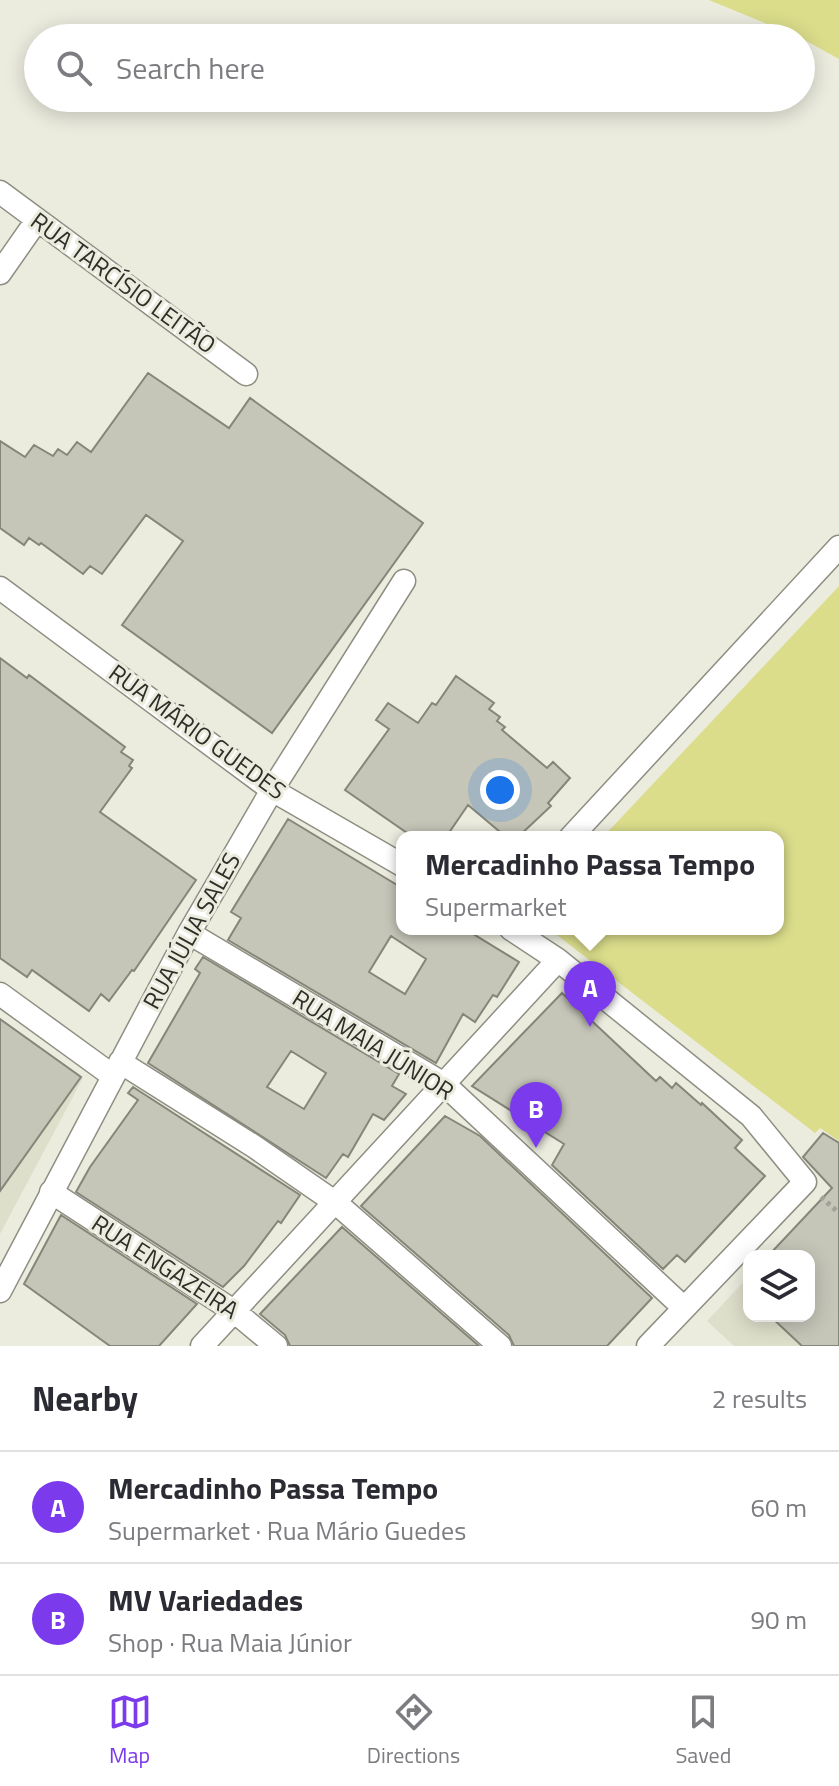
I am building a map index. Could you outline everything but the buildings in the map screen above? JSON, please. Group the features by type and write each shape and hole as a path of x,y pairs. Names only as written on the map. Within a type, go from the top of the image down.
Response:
{"street":[{"name":"RUA TARCÍSIO LEITÃO","path":"0,192 246,374"},
{"path":"0,273 37,220"},
{"path":"577,831 839,547"},
{"name":"RUA JÚLIA SALES","path":"0,1291 189,933 272,790 404,581"},
{"name":"RUA MÁRIO GUEDES","path":"0,588 272,790 396,862"},
{"name":"RUA MAIA JÚNIOR","path":"189,933 444,1084 684,1308"},
{"path":"520,935 558,960 751,1116 805,1182 648,1346"},
{"path":"202,1346 558,960"},
{"path":"0,994 336,1203 500,1346"},
{"name":"RUA ENGAZEIRA","path":"51,1192 235,1312 276,1346"}],"shaded area":[{"path":"0,1019 83,1078 0,1234"},
{"path":"820,1200 839,1219 839,1346 734,1346 707,1321 743,1282 743,1322 815,1322 815,1250 774,1250"}],"green space":[{"path":"709,0 839,0 839,59 815,46 815,24 767,24"},
{"path":"839,586 839,1141 820,1128 815,1133 557,935 784,935 784,831 609,831"}],"place":[{"name":"Mercadinho Passa Tempo","path":"590,1027"},
{"name":"MV Variedades","path":"536,1148"}]}
